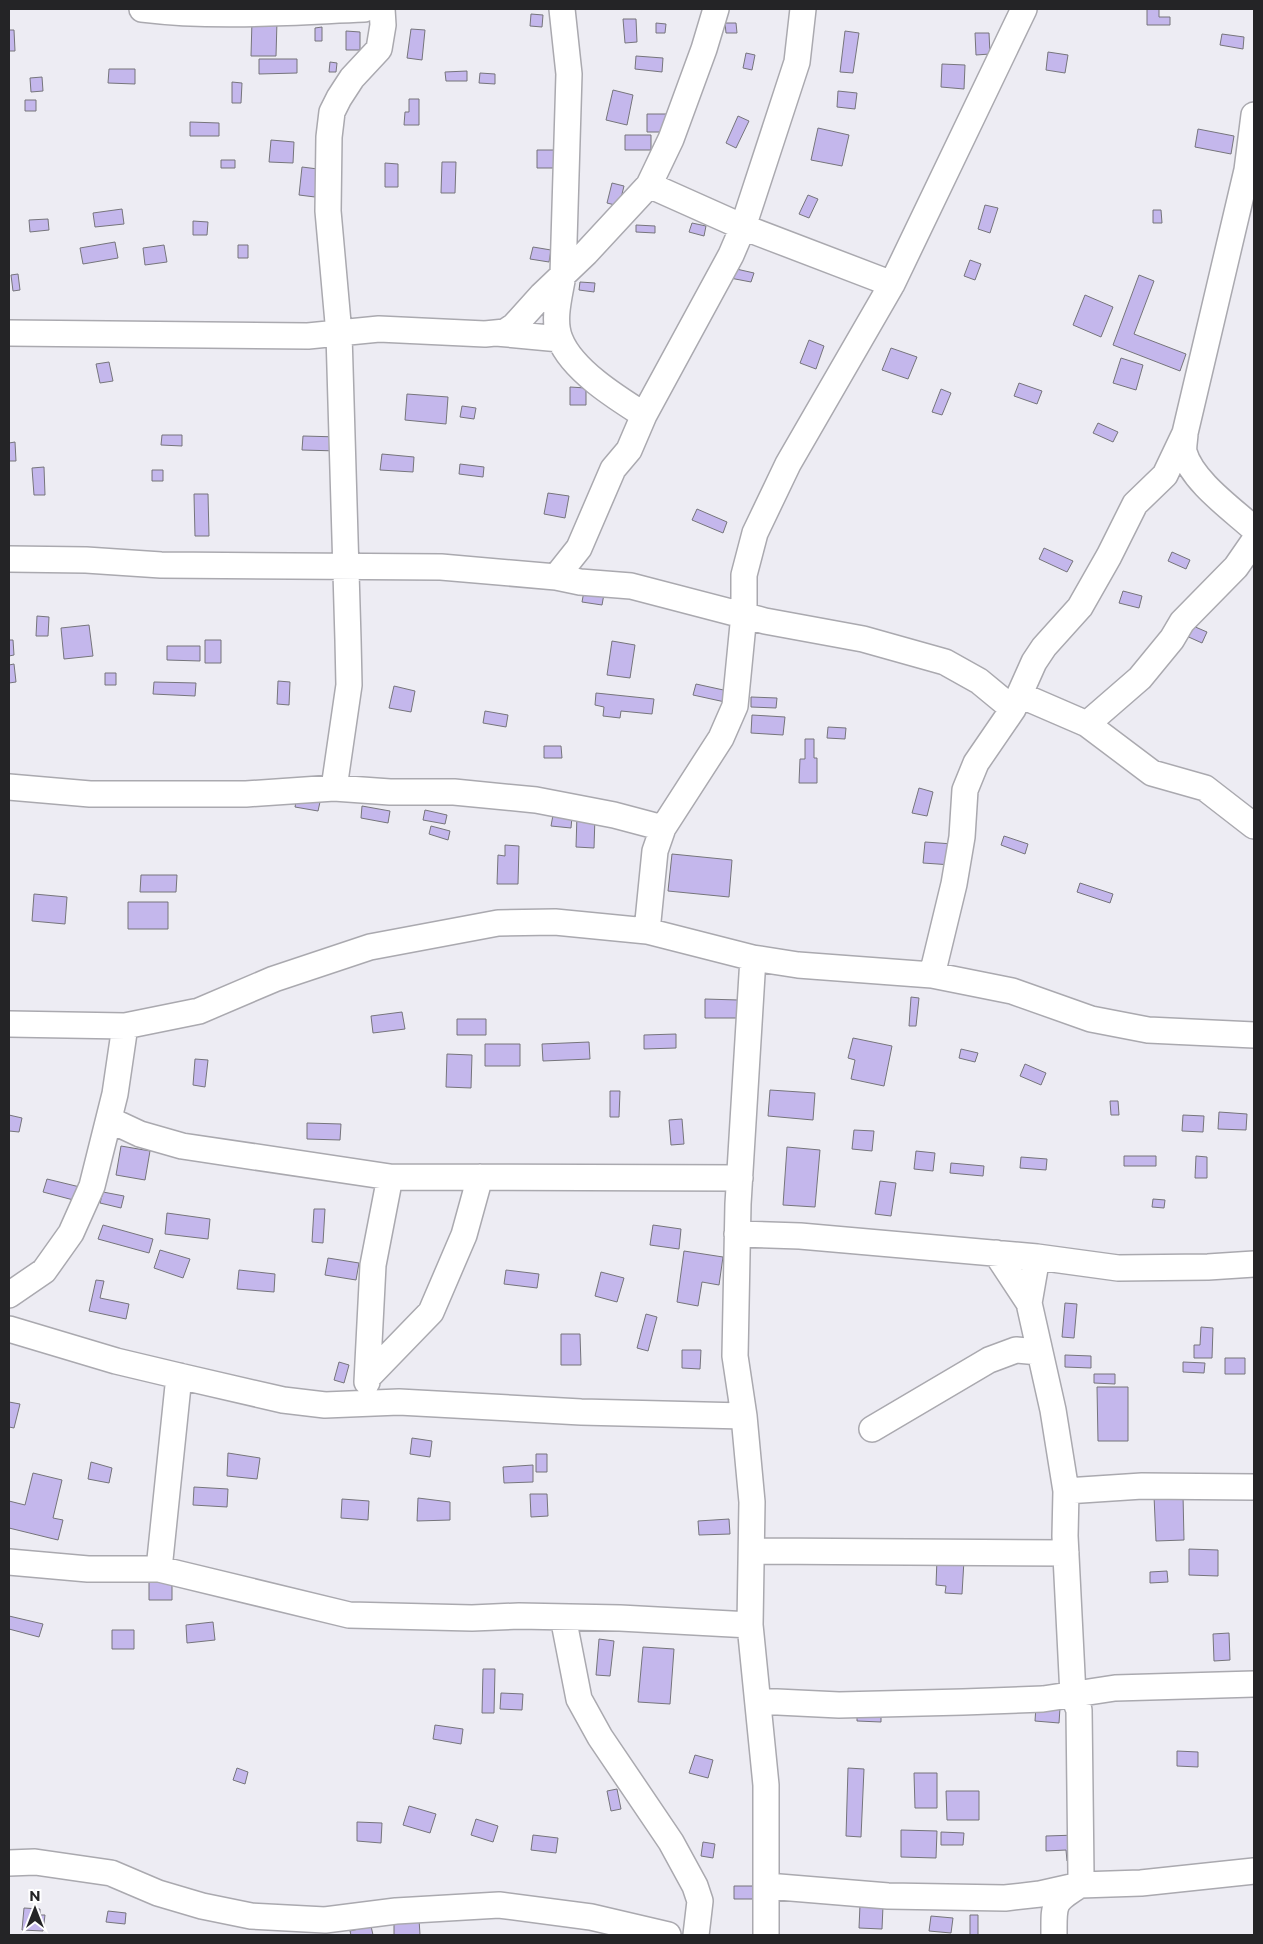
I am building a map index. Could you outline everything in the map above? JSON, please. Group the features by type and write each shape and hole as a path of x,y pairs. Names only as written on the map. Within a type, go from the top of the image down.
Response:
{"street":[{"path":"142,9 180,14 364,9"},
{"path":"334,788 349,685 339,334 328,211 328,136 332,112 339,98 352,78 378,48 383,25 382,9"},
{"path":"562,9 569,74 564,275 558,301 557,326 560,339 570,358 597,383 644,415"},
{"path":"496,333 505,332 514,326 649,185 671,138 704,49 716,9"},
{"path":"556,577 579,548 613,469 629,450 644,415 731,255 743,227 796,62 803,9"},
{"path":"648,931 655,851 663,828 721,738 735,706 744,614 744,575 755,533 788,464 892,284 1024,9"},
{"path":"1254,115 1246,170 1185,432 1184,450 1189,464 1214,493 1254,529"},
{"path":"649,185 743,227 892,284"},
{"path":"9,333 308,336 380,329 496,333 560,339"},
{"path":"932,975 954,884 962,837 963,806 970,775 986,745 1017,702 1034,662 1044,647 1080,607 1109,556 1135,504 1165,475 1185,432"},
{"path":"1087,724 1140,678 1172,639 1182,622 1236,566 1254,541"},
{"path":"9,559 86,560 161,565 441,568 556,577 580,582 631,586 773,623 863,639 944,662 1017,702 1087,724 1152,772 1205,788 1254,826"},
{"path":"9,787 90,794 198,795 334,788 390,792 454,792 536,800 614,815 663,828"},
{"path":"9,1024 125,1026 199,1011 274,979 370,947 498,923 555,922 648,931 753,958 798,965 932,975 1012,990 1091,1019 1148,1030 1254,1035"},
{"path":"753,958 737,1234 735,1356 744,1416 752,1502 750,1625 766,1785 766,1935"},
{"path":"9,1295 44,1271 71,1233 92,1186 110,1120 125,1026"},
{"path":"110,1120 140,1134 182,1146 390,1177 740,1178"},
{"path":"362,1405 369,1376 373,1265 390,1177"},
{"path":"369,1376 431,1312 464,1235 480,1177"},
{"path":"737,1234 800,1236 1037,1257 1118,1268 1208,1267 1254,1264"},
{"path":"996,1254 1029,1303"},
{"path":"1037,1257 1029,1303 1056,1429 1066,1491 1066,1553 1073,1695 1079,1710 1082,1781 1082,1874 1080,1884 1062,1895 1056,1903 1054,1935"},
{"path":"9,1329 116,1361 283,1400 325,1405 399,1402 581,1412 744,1416"},
{"path":"872,1429 989,1360 1016,1350 1039,1352"},
{"path":"158,1569 179,1376"},
{"path":"1066,1491 1142,1486 1254,1487"},
{"path":"752,1552 1066,1553"},
{"path":"9,1562 88,1569 158,1569 349,1615 472,1618 620,1618 750,1625"},
{"path":"563,1617 579,1699 600,1737 671,1842 694,1886 700,1901 696,1935"},
{"path":"759,1701 839,1705 1034,1699 1115,1688 1254,1684"},
{"path":"9,1863 35,1862 111,1873 167,1896 202,1906 251,1916 325,1920 396,1911 499,1905 591,1917 668,1935"},
{"path":"767,1886 888,1896 1005,1898 1040,1894 1080,1884 1141,1882 1254,1871"}],"building":[{"path":"1147,9 1159,9 1159,17 1170,17 1170,25 1147,25"},
{"path":"531,14 543,15 542,27 530,26"},
{"path":"623,19 636,19 637,42 625,43"},
{"path":"252,20 277,21 276,56 251,56"},
{"path":"656,23 666,24 665,33 656,33"},
{"path":"725,23 736,23 737,33 726,33"},
{"path":"322,27 322,41 315,41 315,28"},
{"path":"411,29 425,30 422,60 407,58"},
{"path":"9,30 14,30 15,51 9,51"},
{"path":"346,31 360,32 360,50 346,50"},
{"path":"845,31 859,33 853,73 840,72"},
{"path":"975,33 989,33 990,54 976,55"},
{"path":"1222,34 1244,37 1243,49 1220,45"},
{"path":"1048,52 1068,55 1065,73 1046,70"},
{"path":"746,53 755,55 752,70 743,68"},
{"path":"636,56 663,58 662,72 635,69"},
{"path":"259,59 297,59 297,73 259,74"},
{"path":"330,62 337,63 336,72 329,72"},
{"path":"942,64 965,65 964,89 941,87"},
{"path":"109,69 135,69 135,84 108,83"},
{"path":"467,71 467,81 446,81 445,72"},
{"path":"480,73 495,74 495,84 479,83"},
{"path":"42,77 43,91 31,92 30,78"},
{"path":"232,82 242,83 241,103 232,103"},
{"path":"613,90 633,95 627,125 606,120"},
{"path":"838,91 857,93 855,109 837,107"},
{"path":"409,99 419,99 419,125 404,125 405,112 409,112"},
{"path":"25,100 36,100 36,111 25,111"},
{"path":"647,114 672,114 672,132 647,132"},
{"path":"738,116 749,121 736,148 726,143"},
{"path":"190,122 219,123 219,136 190,136"},
{"path":"818,128 849,135 842,166 811,160"},
{"path":"1198,129 1234,136 1231,154 1195,147"},
{"path":"625,135 651,135 651,150 625,150"},
{"path":"271,140 294,142 293,163 269,162"},
{"path":"537,150 561,150 561,168 537,168"},
{"path":"221,160 235,160 235,168 221,168"},
{"path":"442,162 456,162 455,193 441,193"},
{"path":"385,163 398,164 398,187 385,187"},
{"path":"302,167 318,169 315,197 299,195"},
{"path":"612,183 624,186 619,206 607,203"},
{"path":"808,195 818,199 809,218 799,214"},
{"path":"985,205 998,208 990,233 978,229"},
{"path":"122,209 124,224 95,227 93,213"},
{"path":"1153,210 1161,210 1162,223 1153,223"},
{"path":"48,219 49,230 30,232 29,220"},
{"path":"193,221 208,222 207,235 193,235"},
{"path":"692,223 706,226 704,236 689,232"},
{"path":"636,225 655,226 655,233 636,232"},
{"path":"115,242 118,258 83,264 80,248"},
{"path":"164,245 167,262 145,265 143,248"},
{"path":"238,245 248,245 248,258 238,258"},
{"path":"533,247 551,250 549,262 530,259"},
{"path":"970,260 981,264 975,280 964,276"},
{"path":"732,268 754,273 751,282 730,278"},
{"path":"18,274 20,290 13,291 11,275"},
{"path":"1139,275 1154,281 1134,334 1186,354 1180,371 1113,345"},
{"path":"580,282 595,283 594,292 579,290"},
{"path":"1085,295 1113,307 1101,337 1073,325"},
{"path":"809,340 824,346 816,369 800,363"},
{"path":"891,348 917,357 908,379 882,370"},
{"path":"1121,358 1143,365 1136,390 1113,383"},
{"path":"109,362 113,381 100,383 96,364"},
{"path":"1019,383 1042,391 1037,404 1014,396"},
{"path":"570,387 586,388 586,405 570,405"},
{"path":"941,389 951,393 942,415 932,412"},
{"path":"407,394 448,397 446,424 405,420"},
{"path":"462,406 476,408 474,419 460,417"},
{"path":"1098,423 1118,432 1113,442 1093,433"},
{"path":"162,435 182,435 182,446 161,445"},
{"path":"303,436 339,437 338,451 302,450"},
{"path":"15,442 16,461 9,461 9,443"},
{"path":"382,454 414,457 413,472 380,470"},
{"path":"460,464 484,467 483,477 459,474"},
{"path":"44,467 45,495 34,495 32,468"},
{"path":"152,470 163,470 163,481 152,481"},
{"path":"548,493 569,496 565,518 544,514"},
{"path":"194,494 208,494 209,536 195,536"},
{"path":"697,509 727,522 723,533 692,520"},
{"path":"1044,548 1073,561 1067,572 1039,559"},
{"path":"1172,552 1190,560 1186,569 1168,561"},
{"path":"584,591 604,594 602,605 582,602"},
{"path":"1123,591 1142,596 1139,608 1119,603"},
{"path":"37,616 49,617 48,636 36,636"},
{"path":"1186,623 1207,632 1202,643 1182,634"},
{"path":"89,625 93,656 64,659 61,628"},
{"path":"9,640 13,640 14,655 9,656"},
{"path":"205,640 221,640 221,663 205,663"},
{"path":"612,641 635,645 630,678 607,675"},
{"path":"167,646 200,646 200,661 167,660"},
{"path":"14,664 16,682 9,683 9,665"},
{"path":"105,673 116,673 116,685 105,685"},
{"path":"278,681 290,682 289,705 277,704"},
{"path":"154,682 196,683 195,696 153,694"},
{"path":"696,684 728,691 725,702 693,695"},
{"path":"394,686 415,691 411,712 389,708"},
{"path":"596,693 654,699 652,714 621,711 620,718 603,716 604,707 595,705"},
{"path":"751,697 777,698 776,708 751,707"},
{"path":"485,711 508,715 506,727 483,723"},
{"path":"752,715 785,717 783,735 751,733"},
{"path":"828,727 846,728 845,739 827,738"},
{"path":"805,739 814,739 814,758 817,758 817,783 799,783 800,759 805,759"},
{"path":"544,746 561,746 562,758 544,758"},
{"path":"919,788 933,792 927,816 912,813"},
{"path":"297,797 320,802 318,811 295,807"},
{"path":"362,806 390,811 388,823 361,818"},
{"path":"425,810 447,815 445,824 423,820"},
{"path":"553,815 572,817 571,828 551,826"},
{"path":"577,815 595,816 594,848 576,847"},
{"path":"431,826 450,831 448,840 429,834"},
{"path":"1004,836 1028,844 1025,854 1001,845"},
{"path":"925,842 953,844 952,865 923,863"},
{"path":"505,845 519,846 518,884 497,884 498,855 505,856"},
{"path":"672,854 732,860 729,897 668,891"},
{"path":"141,875 177,875 176,892 140,892"},
{"path":"1080,883 1113,894 1110,903 1077,892"},
{"path":"34,894 67,897 65,924 32,921"},
{"path":"128,902 168,902 168,929 128,929"},
{"path":"911,997 919,998 916,1026 909,1026"},
{"path":"705,999 738,1000 738,1018 705,1018"},
{"path":"402,1012 405,1029 373,1033 371,1016"},
{"path":"457,1019 486,1019 486,1035 457,1035"},
{"path":"676,1034 676,1048 644,1049 644,1035"},
{"path":"853,1038 892,1046 884,1086 851,1079 855,1060 848,1058"},
{"path":"589,1042 590,1059 543,1061 542,1044"},
{"path":"485,1044 520,1044 520,1066 485,1066"},
{"path":"961,1049 978,1053 975,1062 959,1058"},
{"path":"447,1054 472,1055 471,1088 446,1087"},
{"path":"195,1059 208,1060 205,1087 193,1085"},
{"path":"1025,1064 1046,1073 1041,1085 1020,1076"},
{"path":"770,1090 815,1093 813,1120 768,1116"},
{"path":"610,1091 620,1091 619,1117 610,1117"},
{"path":"1110,1101 1118,1101 1119,1115 1111,1115"},
{"path":"1219,1112 1247,1114 1246,1130 1218,1129"},
{"path":"9,1115 22,1118 19,1132 9,1131"},
{"path":"1183,1115 1204,1116 1203,1132 1182,1131"},
{"path":"682,1119 684,1144 671,1145 669,1120"},
{"path":"307,1123 341,1124 340,1140 307,1139"},
{"path":"854,1130 874,1131 872,1151 852,1149"},
{"path":"121,1146 150,1151 145,1180 116,1175"},
{"path":"787,1147 820,1150 815,1207 783,1205"},
{"path":"916,1151 935,1153 933,1171 914,1169"},
{"path":"1124,1156 1156,1156 1156,1166 1124,1166"},
{"path":"1196,1156 1207,1157 1207,1178 1195,1178"},
{"path":"1021,1157 1047,1159 1046,1170 1020,1168"},
{"path":"951,1163 984,1166 983,1176 950,1173"},
{"path":"47,1179 84,1188 81,1202 43,1192"},
{"path":"880,1181 896,1183 891,1216 875,1214"},
{"path":"103,1192 124,1196 121,1208 100,1203"},
{"path":"1153,1199 1165,1200 1164,1208 1152,1207"},
{"path":"314,1209 325,1209 323,1243 312,1242"},
{"path":"167,1213 210,1219 208,1239 165,1234"},
{"path":"103,1225 153,1239 149,1253 98,1239"},
{"path":"653,1225 681,1229 679,1249 650,1245"},
{"path":"160,1250 190,1259 183,1278 154,1268"},
{"path":"684,1251 723,1257 719,1285 702,1282 698,1306 677,1302"},
{"path":"328,1258 359,1263 356,1280 325,1275"},
{"path":"239,1270 275,1274 274,1292 237,1289"},
{"path":"506,1270 539,1274 537,1288 504,1284"},
{"path":"601,1272 624,1278 617,1302 595,1296"},
{"path":"96,1280 104,1281 100,1298 129,1304 126,1319 89,1311"},
{"path":"1065,1303 1077,1304 1074,1338 1062,1337"},
{"path":"646,1314 657,1317 648,1351 637,1348"},
{"path":"1201,1327 1213,1328 1212,1358 1194,1358 1194,1345 1200,1345"},
{"path":"561,1334 580,1334 581,1365 561,1365"},
{"path":"682,1350 701,1350 700,1369 682,1368"},
{"path":"1065,1355 1091,1356 1091,1368 1065,1367"},
{"path":"1225,1358 1245,1358 1245,1374 1225,1374"},
{"path":"339,1362 349,1365 344,1383 334,1380"},
{"path":"1183,1362 1205,1363 1204,1373 1183,1372"},
{"path":"1094,1374 1115,1374 1115,1384 1094,1383"},
{"path":"1097,1387 1128,1387 1128,1441 1098,1441"},
{"path":"9,1402 20,1404 14,1428 9,1427"},
{"path":"412,1438 432,1441 430,1457 410,1454"},
{"path":"228,1453 260,1458 257,1479 227,1476"},
{"path":"536,1454 547,1454 547,1472 536,1472"},
{"path":"91,1462 112,1468 109,1483 88,1479"},
{"path":"533,1465 533,1482 504,1483 503,1467"},
{"path":"33,1473 62,1480 53,1518 63,1520 58,1540 9,1528 9,1501 25,1505"},
{"path":"194,1487 228,1489 227,1507 193,1505"},
{"path":"530,1494 547,1494 548,1516 531,1517"},
{"path":"1183,1495 1184,1540 1156,1541 1154,1496"},
{"path":"418,1498 450,1502 450,1520 417,1521"},
{"path":"342,1499 369,1501 368,1520 341,1518"},
{"path":"729,1519 730,1534 699,1535 698,1521"},
{"path":"1189,1549 1218,1550 1218,1576 1189,1575"},
{"path":"937,1559 964,1560 962,1594 945,1593 946,1586 936,1585"},
{"path":"1167,1571 1168,1582 1150,1583 1150,1572"},
{"path":"172,1581 172,1600 149,1600 149,1582"},
{"path":"9,1616 43,1624 39,1637 9,1629"},
{"path":"213,1622 215,1640 187,1643 186,1625"},
{"path":"112,1630 134,1630 134,1649 112,1649"},
{"path":"1229,1633 1230,1660 1214,1661 1213,1634"},
{"path":"599,1639 614,1641 610,1676 596,1675"},
{"path":"643,1647 674,1649 670,1704 638,1702"},
{"path":"483,1669 495,1669 494,1713 482,1713"},
{"path":"501,1693 523,1694 522,1710 500,1709"},
{"path":"1036,1706 1060,1708 1059,1723 1035,1721"},
{"path":"857,1711 881,1712 881,1722 857,1721"},
{"path":"435,1725 463,1729 461,1744 433,1739"},
{"path":"1177,1751 1198,1752 1198,1767 1177,1766"},
{"path":"695,1755 713,1760 708,1778 689,1773"},
{"path":"237,1768 248,1772 245,1784 233,1780"},
{"path":"848,1768 864,1769 861,1837 846,1836"},
{"path":"914,1773 937,1773 937,1808 915,1808"},
{"path":"617,1789 621,1809 611,1811 607,1791"},
{"path":"946,1791 979,1791 979,1820 947,1820"},
{"path":"409,1806 436,1814 430,1833 403,1825"},
{"path":"476,1819 498,1826 493,1842 471,1835"},
{"path":"357,1822 382,1823 381,1843 357,1841"},
{"path":"901,1830 937,1831 936,1858 901,1857"},
{"path":"941,1832 964,1833 963,1845 941,1845"},
{"path":"533,1835 558,1838 556,1853 531,1850"},
{"path":"1077,1835 1078,1861 1067,1861 1066,1850 1046,1851 1046,1836"},
{"path":"703,1842 715,1844 713,1858 701,1856"},
{"path":"734,1886 758,1886 758,1899 734,1899"},
{"path":"860,1905 883,1906 882,1929 859,1928"},
{"path":"24,1908 40,1909 40,1915 45,1915 43,1931 22,1930"},
{"path":"108,1911 126,1913 125,1924 106,1922"},
{"path":"970,1915 978,1915 978,1935 970,1935"},
{"path":"931,1916 953,1918 951,1933 929,1931"},
{"path":"419,1919 420,1935 394,1935 394,1920"},
{"path":"371,1926 373,1935 351,1935 350,1931"}]}
